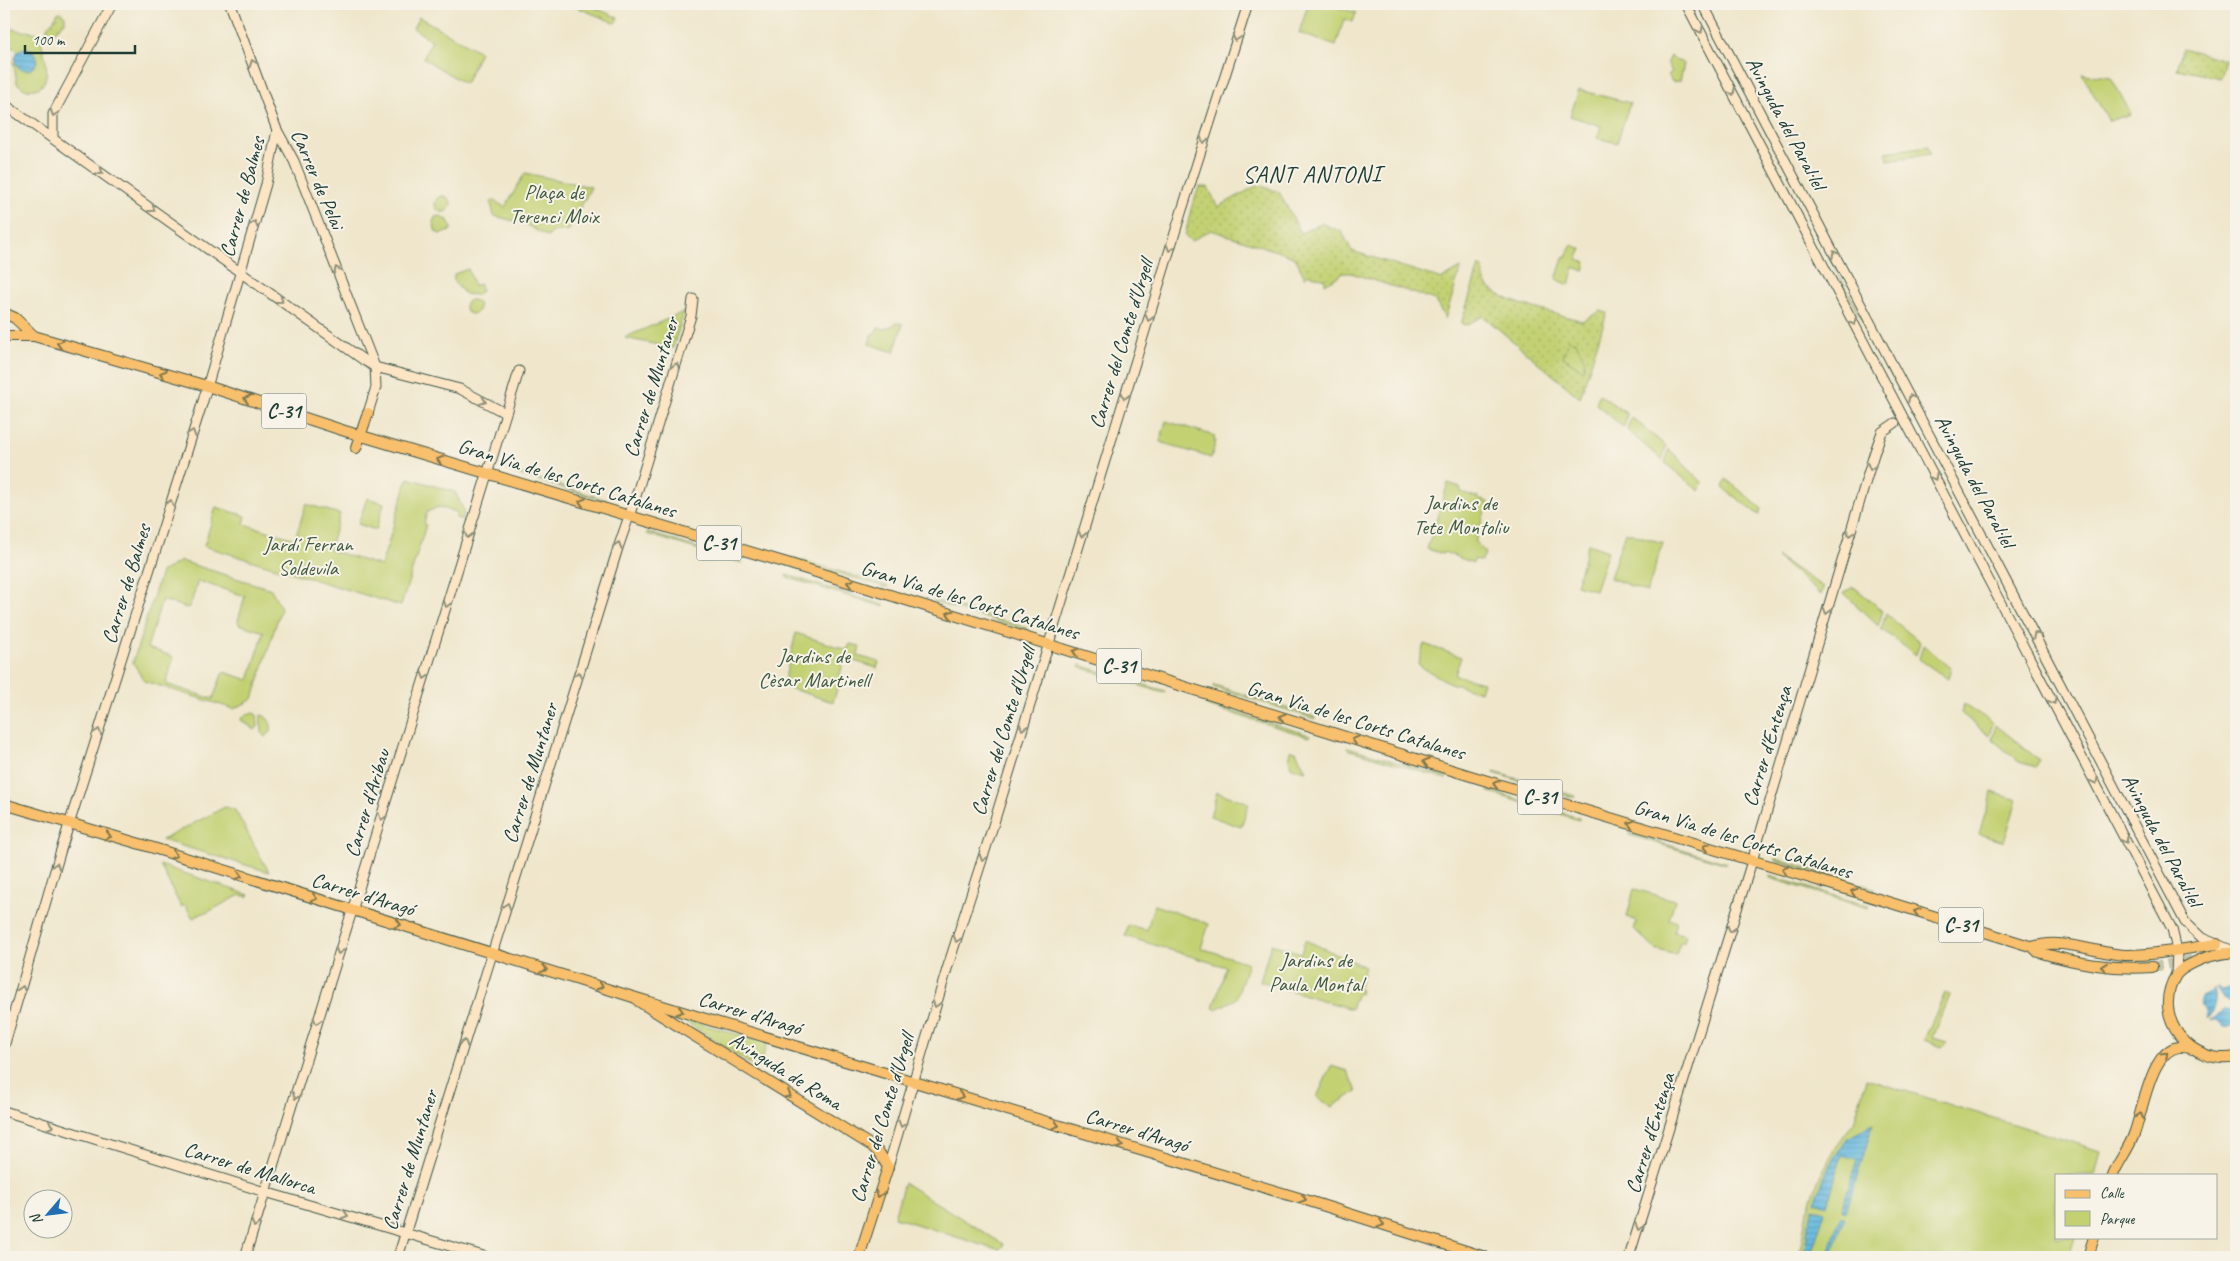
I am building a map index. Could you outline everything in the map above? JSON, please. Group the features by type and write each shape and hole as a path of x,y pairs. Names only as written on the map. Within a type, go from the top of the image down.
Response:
{"main road":[{"path":"52,138 53,114 112,4"},
{"name":"Carrer de Pelai","path":"230,4 277,130 292,156 375,367"},
{"name":"Carrer del Comte d'Urgell","path":"859,1257 1218,94 1248,4"},
{"name":"Avinguda del Paral·lel","path":"1686,4 2172,929 2177,950 2176,975"},
{"name":"Avinguda del Paral·lel","path":"1703,4 2185,922 2197,934 2236,952"},
{"path":"4,104 375,367 460,389 505,413"},
{"name":"Carrer de Balmes","path":"4,1047 69,824 207,386 266,184 277,130"},
{"name":"Carrer de Muntaner","path":"398,1257 691,316 693,299"},
{"name":"Gran Via de les Corts Catalanes","path":"4,313 15,318 34,336"},
{"name":"Gran Via de les Corts Catalanes","path":"4,336 34,336 207,386 360,436 1049,644 1482,780 2033,947 2038,952 2090,965 2131,968 2152,967"},
{"path":"356,448 376,382 375,367"},
{"name":"Carrer d'Aribau","path":"245,1257 519,371"},
{"path":"1898,407 1895,423 1912,433 1934,441 1924,457"},
{"name":"Carrer d'Entença","path":"1629,1257 1752,861 1874,454 1882,432 1895,423"},
{"name":"Carrer d'Aragó","path":"4,804 1364,1218 1485,1257"},
{"path":"2033,947 2056,944 2126,955 2217,944"},
{"path":"2193,1050 2180,1037 2171,1020 2169,1000 2176,975 2192,964 2210,956 2225,952 2236,952"},
{"name":"Avinguda de Roma","path":"633,997 646,1008 872,1146 888,1166"},
{"path":"2114,1174 2118,1163 2128,1149 2135,1134 2153,1072 2161,1057 2174,1048 2183,1047 2210,1058 2236,1057"},
{"name":"Carrer de Mallorca","path":"4,1111 265,1192 487,1257"},
{"path":"2088,1257 2094,1238"}],"green space":[{"path":"569,4 587,4 618,18 615,23"},
{"path":"1308,4 1328,4 1356,13 1353,22 1344,19 1336,46 1299,33"},
{"path":"60,12 65,16 65,22 50,36 47,28"},
{"path":"419,17 480,52 465,84 423,58 432,41 413,28"},
{"path":"4,22 9,27 19,31 32,32 39,35 46,61 46,70 42,85 35,89 24,89 17,83 13,61 17,66 30,70 35,65 36,55 31,50 22,49 19,51 4,43"},
{"path":"2183,48 2225,60 2220,78 2177,69"},
{"path":"1670,56 1684,64 1680,81 1672,82 1668,75 1672,72 1667,62"},
{"path":"2082,74 2111,77 2131,114 2109,121"},
{"path":"1579,90 1630,103 1617,143 1597,138 1601,126 1570,116"},
{"path":"1928,146 1930,154 1888,160 1886,152"},
{"name":"Plaça de Terenci Moix","path":"525,173 591,187 569,230 552,232 548,237 523,223 494,216 491,203 493,200 505,207"},
{"path":"1258,185 1279,192 1301,233 1321,223 1342,232 1352,251 1442,279 1461,268 1445,319 1435,300 1351,273 1344,273 1325,284 1325,279 1308,274 1305,278 1296,259 1286,254 1211,230 1191,241 1185,236 1191,209 1199,187 1208,187 1218,207"},
{"path":"443,196 451,204 443,212 435,204"},
{"path":"441,216 445,220 447,219 452,228 450,231 440,234 436,232 433,222 435,217"},
{"path":"1571,245 1582,249 1577,260 1586,262 1584,271 1574,267 1569,285 1556,279 1564,256 1567,257"},
{"path":"1828,253 1900,391 1827,254"},
{"path":"1479,266 1483,268 1484,280 1491,289 1521,304 1582,321 1601,311 1607,313 1580,398 1483,316 1466,325 1461,324"},
{"path":"468,269 474,286 479,284 482,290 477,295 465,294 454,282 454,274"},
{"path":"469,300 475,300 479,307 475,314 469,314 465,310 465,304"},
{"path":"684,312 673,348 625,338 628,336"},
{"path":"897,323 903,324 894,352 869,344 872,333 875,334 878,327 885,329"},
{"path":"1568,340 1576,342 1585,361 1583,370 1563,357"},
{"path":"1599,394 1627,414 1624,428 1596,404"},
{"path":"1631,417 1666,446 1662,460 1627,430"},
{"path":"1166,421 1215,436 1214,441 1216,441 1211,458 1160,442"},
{"path":"1669,449 1702,482 1699,491 1665,463"},
{"path":"507,469 606,500 606,501 506,471"},
{"name":"Jardí Ferran Soldevila","path":"408,478 455,492 464,511 462,520 456,518 457,512 438,507 427,512 424,524 426,525 401,606 204,546 216,507 246,516 244,524 295,539 306,504 340,514 329,550 381,566"},
{"path":"1726,479 1761,508 1759,515 1723,488"},
{"name":"Jardins de Tete Montoliu","path":"1448,483 1460,487 1461,492 1478,496 1478,499 1488,502 1475,542 1486,553 1481,561 1475,559 1473,563 1444,552 1443,554 1427,549"},
{"path":"367,498 384,503 376,530 358,524"},
{"path":"647,532 742,562 742,563 647,534"},
{"path":"1625,532 1663,543 1647,592 1610,578"},
{"path":"1588,544 1608,551 1595,590 1576,585"},
{"path":"792,557 888,586 887,588 791,559"},
{"path":"1777,557 1823,587 1821,595"},
{"path":"181,561 271,589 281,608 253,699 234,709 144,681 133,662 161,572","holes":["198,581 245,596 238,621 239,624 264,632 249,680 224,672 213,699 166,684 173,659 172,656 147,648 162,600 187,608 190,606"]},
{"path":"787,575 884,605 884,607 786,577"},
{"path":"1854,587 1883,611 1878,626 1844,593"},
{"path":"934,600 1027,628 1026,630 933,602"},
{"path":"1886,614 1920,642 1916,655 1881,629"},
{"name":"Jardins de Cèsar Martinell","path":"796,633 847,650 850,644 860,646 858,656 879,662 877,668 841,657 840,662 843,664 839,677 841,677 833,702 783,686"},
{"path":"1424,644 1461,657 1455,675 1483,682 1480,692 1450,683 1421,667 1418,663"},
{"path":"1923,645 1951,668 1948,679 1919,659"},
{"path":"1080,665 1165,691 1164,693 1079,667"},
{"path":"1214,685 1315,717 1315,719 1213,687"},
{"path":"1208,704 1310,735 1309,737 1207,706"},
{"path":"1964,704 1993,723 1989,736 1961,713"},
{"path":"254,713 257,715 258,727 255,730 241,720 243,716"},
{"path":"261,715 268,719 271,724 271,732 265,737 262,734"},
{"path":"1996,725 2039,760 2036,767 2019,762 1992,739"},
{"path":"1348,747 1447,777 1446,779 1347,749"},
{"path":"1291,750 1296,751 1306,771 1291,767 1289,760"},
{"path":"1494,772 1575,796 1574,798"},
{"path":"1488,790 1579,818 1579,820 1488,792"},
{"path":"1217,792 1249,803 1241,827 1210,816"},
{"path":"1992,792 2017,800 2004,842 1979,834"},
{"path":"225,807 235,810 269,872 162,840"},
{"path":"1629,833 1727,863 1727,864 1629,835"},
{"path":"1775,858 1874,888 1874,890 1775,860"},
{"path":"160,865 249,895 248,897 240,895 193,918 185,905 181,907"},
{"path":"1770,876 1869,906 1868,908 1770,878"},
{"path":"1634,889 1675,900 1669,919 1677,922 1674,932 1686,935 1684,942 1680,942 1676,955 1655,949 1634,929 1637,921 1627,917"},
{"path":"1154,905 1209,924 1201,948 1248,963 1236,999 1216,1009 1213,1008 1226,967 1125,936 1128,925 1147,930"},
{"name":"Jardins de Paula Montal","path":"1305,940 1365,967 1358,989 1361,990 1360,994 1357,993 1351,1009 1260,981 1271,944 1301,953"},
{"path":"1945,993 1949,995 1932,1038 1947,1042 1942,1047 1924,1040"},
{"path":"681,1018 767,1043 761,1063 758,1066 753,1066"},
{"path":"1331,1066 1347,1071 1357,1091 1332,1107 1317,1097"},
{"path":"1866,1079 2101,1151 2095,1174 2055,1174 2055,1238 2075,1238 2069,1257 1799,1257 1806,1216 1818,1181 1836,1146 1854,1122"},
{"path":"904,1183 1003,1244 1003,1246 1000,1249 991,1248 894,1217"}],"water":[{"path":"26,48 34,51 37,59 34,67 26,70 18,67 15,59 18,51"},
{"path":"2218,986 2222,989 2231,987 2236,989 2236,1006 2223,998 2216,987"},
{"path":"2214,988 2215,1004 2208,1018 2207,1012 2200,1004 2200,1000 2201,997 2210,993"},
{"path":"2236,1010 2230,1027 2224,1027 2217,1020 2210,1020 2224,1011"},
{"path":"1873,1124 1846,1212 1842,1210 1857,1159 1842,1155 1827,1206 1815,1202 1829,1166 1846,1139"},
{"path":"1813,1208 1825,1212 1810,1257 1804,1257 1808,1226"},
{"path":"1840,1216 1844,1217 1832,1257 1828,1257"}],"tunnel":[{"path":"2152,967 2196,959"}],"district":[{"name":"SANT ANTONI","path":"1312,174"}]}
